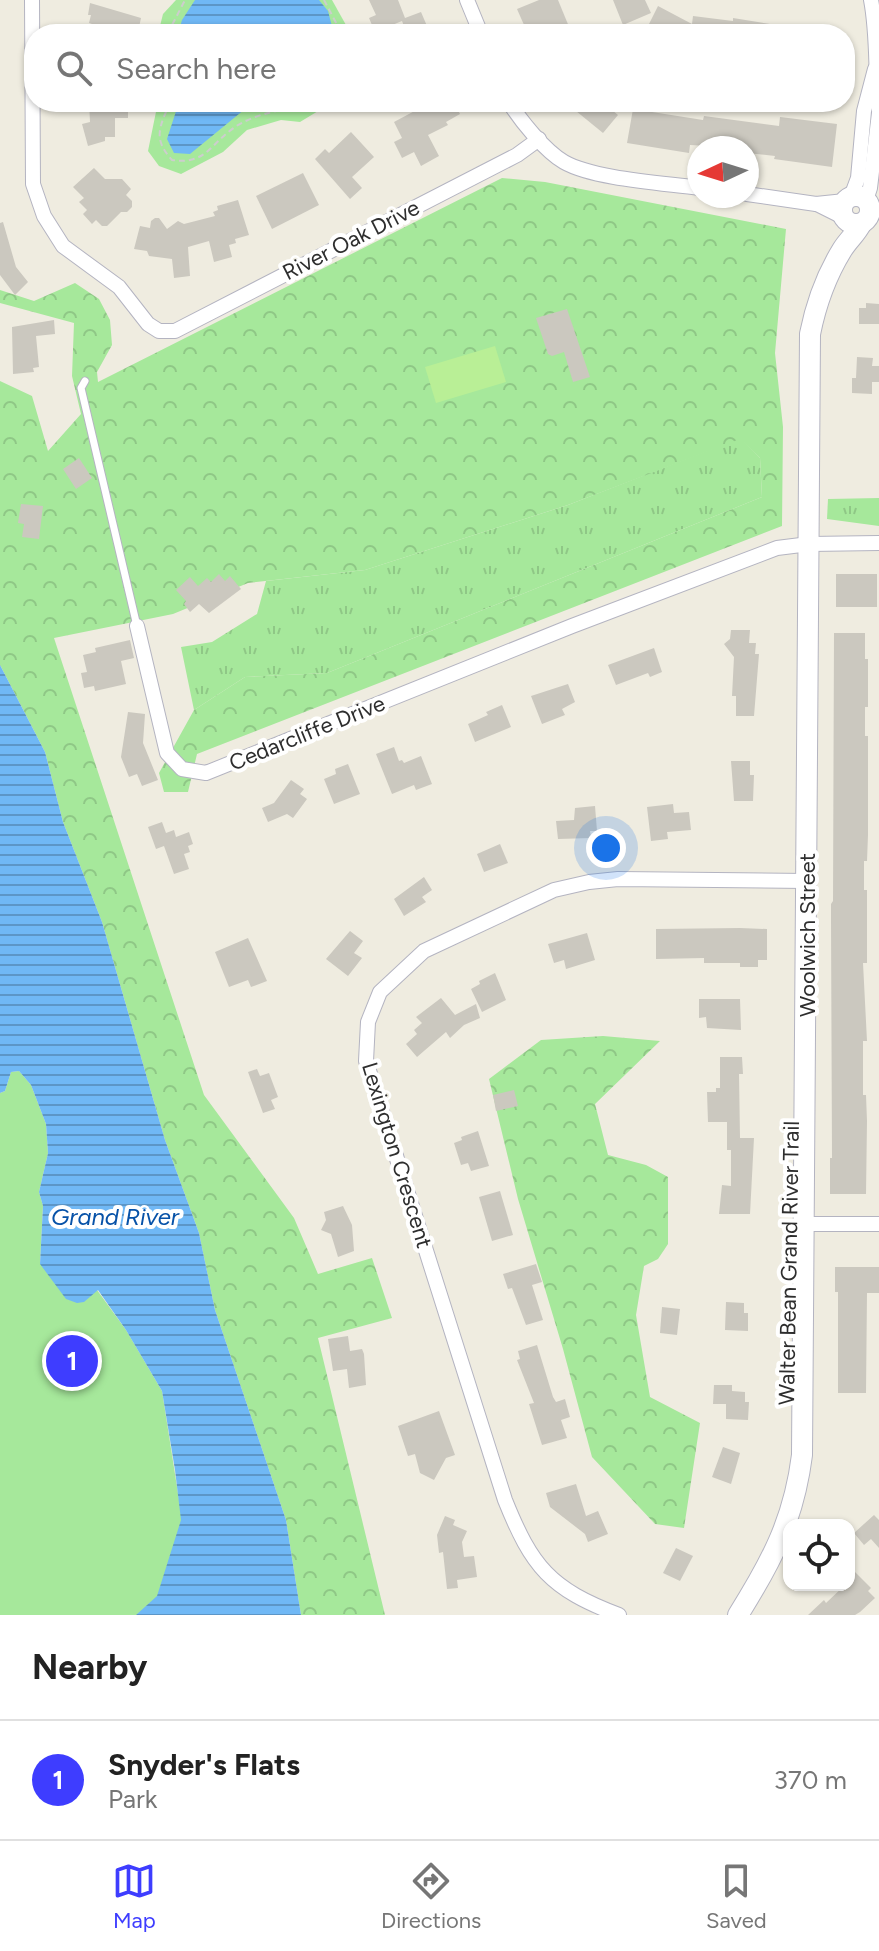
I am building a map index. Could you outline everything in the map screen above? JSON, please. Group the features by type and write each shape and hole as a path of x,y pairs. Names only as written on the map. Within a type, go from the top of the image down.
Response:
{"street":[{"name":"River Oak Drive","path":"32,0 32,24"},
{"path":"467,0 477,24"},
{"path":"864,211 870,188 879,111 876,31 871,0"},
{"path":"864,211 858,178 864,111 877,69"},
{"name":"River Oak Drive","path":"33,112 33,184 44,216 63,246 119,287 148,324 159,331 175,331 503,162 539,139"},
{"path":"517,112 539,139 564,162 607,175 687,186"},
{"path":"759,196 864,211"},
{"name":"Woolwich Street","path":"738,1615 770,1564 782,1538 799,1482 802,1455 810,334 823,286 864,211"},
{"name":"Cedarcliffe Drive","path":"137,626 167,753 182,769 206,773 601,614 777,548 809,544 879,543"},
{"name":"Lexington Crescent","path":"619,1615 558,1586 523,1544 505,1500 366,1061 368,1022 380,992 424,951 554,890 618,879 807,881"},
{"path":"805,1224 879,1224"}],"lane":[{"name":"Cedarcliffe Drive","path":"85,381 81,388 137,626"}],"path":[{"path":"173,24 185,0"},
{"path":"324,0 337,24"},
{"path":"166,112 159,130 160,147 172,160 189,163 209,151 236,126 274,112"}],"green space":[{"path":"176,0 332,0 345,24 160,24 163,14"},
{"path":"156,112 316,112 300,122 281,120 247,130 223,152 181,174 159,166 148,151"},
{"path":"502,178 545,182 786,229 775,353 783,427 782,526 197,754 188,792 164,792 159,773 194,710 245,677 327,673 762,497 760,458 740,439 568,505 365,570 248,583 173,614 54,638 204,1095 294,1218 318,1274 372,1258 392,1318 318,1338 385,1615 301,1615 286,1520 215,1310 199,1233 165,1140 102,922 63,822 45,752 0,665 0,381 32,396 48,451 81,414 72,376 74,323 0,303 0,290 34,301 75,283 99,299 110,320 112,345 97,372 98,382"},
{"path":"495,346 506,382 436,403 425,367"},
{"path":"740,438 760,458 762,497 327,673 245,677 194,710 181,647 212,642 257,614 266,581 365,570 568,505"},
{"path":"879,498 879,526 827,519 828,499"},
{"path":"603,1036 660,1041 595,1104 608,1155 646,1165 668,1177 668,1244 658,1259 644,1266 636,1315 650,1397 700,1423 684,1528 655,1524 592,1457 518,1199 489,1079 541,1040"},
{"path":"19,1071 31,1085 46,1124 48,1153 39,1192 43,1206 40,1264 97,1290 126,1330 162,1391 197,1615 0,1615 0,1093 5,1091 11,1072"}],"water":[{"path":"195,0 319,0 328,11 331,24 181,24"},
{"path":"176,112 241,112 190,154 174,153 167,139"},
{"name":"Grand River","path":"0,665 45,752 63,822 102,922 165,1140 199,1233 215,1310 286,1520 301,1615 136,1615 157,1596 181,1520 162,1391 98,1290 84,1302 66,1299 40,1264 43,1206 39,1192 48,1153 46,1124 31,1085 19,1071 11,1072 5,1091 0,1093"}],"building":[{"path":"369,0 398,0 405,18 421,12 426,24 403,24 402,21 372,24 369,18 376,15"},
{"path":"539,0 558,0 568,24 524,24 517,9"},
{"path":"613,0 645,0 651,13 623,24"},
{"path":"90,3 141,18 140,24 92,24 89,23 91,15 88,15"},
{"path":"658,6 692,24 649,24"},
{"path":"693,16 733,21 733,18 770,24 692,24"},
{"path":"90,112 128,112 128,118 115,118 115,137 105,137 105,141 88,146 82,124 90,122"},
{"path":"413,112 460,114 446,122 448,125 428,135 439,156 421,166 414,152 402,158 394,142 402,138 394,122"},
{"path":"577,112 614,112 618,115 603,133"},
{"path":"632,112 703,120 704,116 779,126 780,117 837,124 832,167 759,154 759,136 687,136 687,153 627,143"},
{"path":"351,132 374,157 352,177 362,188 350,199 315,159 325,149 329,153"},
{"path":"94,168 105,179 122,179 131,189 126,195 132,201 132,207 127,212 121,212 107,226 96,220 92,224 83,214 87,210 79,202 84,198 73,187"},
{"path":"303,173 319,205 272,229 256,196"},
{"path":"238,200 249,235 235,239 236,243 229,245 232,257 214,262 209,241 188,247 190,276 174,278 172,259 149,256 147,251 134,249 140,226 150,228 155,218 159,218 167,229 178,221 184,224 215,216 213,212 218,210 217,206"},
{"path":"3,222 16,267 28,282 15,295 0,275 0,223"},
{"path":"866,303 879,304 879,324 859,324 859,308 866,308"},
{"path":"567,309 590,377 573,382 564,352 552,356 548,354 536,318"},
{"path":"54,320 55,334 36,336 39,367 33,368 34,372 13,374 12,327"},
{"path":"857,357 873,358 872,366 879,366 879,382 872,382 872,394 852,393"},
{"path":"79,458 92,478 76,489 63,469"},
{"path":"21,504 43,506 39,539 22,537 24,524 18,523"},
{"path":"219,574 225,581 230,576 241,589 209,613 199,604 190,612 184,604 186,601 176,590 190,577 198,586 207,578 211,582"},
{"path":"836,574 877,574 877,607 836,607"},
{"path":"731,630 750,630 749,643 756,643 755,654 759,654 754,716 736,716 736,696 732,696 734,657 724,644 730,639"},
{"path":"834,633 865,633 865,659 868,659 865,736 868,736 868,835 867,861 864,861 867,963 863,963 867,1041 863,1041 863,1095 866,1095 867,1121 866,1194 830,1194"},
{"path":"130,640 134,658 121,661 126,684 95,691 94,686 84,688 81,673 87,672 83,655 96,652 95,648"},
{"path":"654,648 662,672 650,677 648,673 616,685 608,665"},
{"path":"568,684 575,702 562,709 565,715 542,724 531,696"},
{"path":"502,705 511,727 475,742 468,724"},
{"path":"128,712 145,714 143,743 158,780 142,786 137,774 129,777 121,757"},
{"path":"394,747 399,761 404,763 421,756 432,784 416,790 414,785 392,794 376,754"},
{"path":"731,761 750,761 750,775 754,775 753,801 734,801"},
{"path":"348,764 360,794 334,804 324,779 336,774 335,769"},
{"path":"291,780 304,789 300,794 307,799 293,818 287,814 268,822 262,808 274,803"},
{"path":"673,804 674,813 689,812 691,830 667,832 668,839 651,841 647,807"},
{"path":"595,806 597,831 590,831 591,838 558,839 556,821 574,820 575,808"},
{"path":"162,822 166,833 174,830 176,837 189,832 193,844 188,846 190,852 184,854 189,869 174,874 164,846 156,849 148,827"},
{"path":"500,844 508,863 484,872 477,854"},
{"path":"424,877 432,890 422,897 426,902 404,916 394,899"},
{"path":"656,929 767,929 767,960 758,960 758,967 740,967 740,963 704,963 704,958 656,959"},
{"path":"350,931 363,941 354,953 362,958 348,976 326,959"},
{"path":"587,933 595,960 566,969 564,960 554,963 548,944"},
{"path":"248,938 267,981 251,987 248,980 229,987 215,952"},
{"path":"495,973 506,1000 482,1012 471,989"},
{"path":"441,998 455,1015 476,1004 480,1018 464,1025 450,1038 446,1032 417,1057 406,1044 417,1034 414,1030 422,1023 416,1017"},
{"path":"699,999 740,999 741,1030 707,1028 706,1017 699,1018"},
{"path":"720,1057 742,1057 743,1074 739,1074 740,1138 754,1138 750,1214 719,1214 722,1185 731,1186 731,1150 727,1150 727,1122 708,1122 707,1092 716,1092 716,1088 720,1088"},
{"path":"257,1069 260,1076 269,1073 278,1097 271,1100 275,1109 263,1113 248,1072"},
{"path":"514,1090 518,1106 496,1111 493,1095"},
{"path":"478,1131 489,1166 471,1171 468,1163 461,1165 454,1143"},
{"path":"500,1191 513,1235 492,1241 479,1197"},
{"path":"343,1206 352,1225 354,1251 338,1257 331,1234 321,1230 326,1220 324,1212"},
{"path":"536,1264 542,1282 532,1285 543,1320 526,1325 512,1288 508,1289 503,1274"},
{"path":"835,1267 879,1267 879,1293 867,1293 866,1393 838,1393 838,1292 835,1292"},
{"path":"726,1302 744,1303 744,1313 748,1313 748,1331 725,1330"},
{"path":"662,1307 680,1309 677,1335 660,1333"},
{"path":"348,1336 350,1351 362,1349 364,1354 366,1385 349,1388 347,1369 333,1371 328,1339"},
{"path":"537,1345 553,1397 556,1402 565,1399 570,1417 561,1420 567,1438 542,1445 529,1404 534,1403 517,1360 520,1359 518,1351"},
{"path":"714,1385 732,1385 732,1391 745,1392 745,1402 749,1402 748,1420 726,1419 726,1404 713,1404"},
{"path":"439,1411 455,1455 446,1458 434,1480 420,1473 415,1454 408,1456 398,1426"},
{"path":"723,1447 740,1453 731,1484 712,1477"},
{"path":"576,1484 586,1516 598,1511 608,1534 588,1542 585,1534 550,1507 546,1493"},
{"path":"874,1515 879,1520 879,1548 871,1539 864,1545 855,1532"},
{"path":"445,1516 455,1520 453,1525 467,1531 462,1542 464,1557 474,1556 477,1577 457,1580 458,1588 447,1589 443,1552 439,1553 437,1535"},
{"path":"676,1548 693,1556 680,1581 663,1573"},
{"path":"855,1572 871,1588 868,1591 875,1598 855,1615 808,1615 824,1600 826,1603 839,1591 855,1591"}],"place":[{"name":"Snyder's Flats","path":"72,1361"}]}
